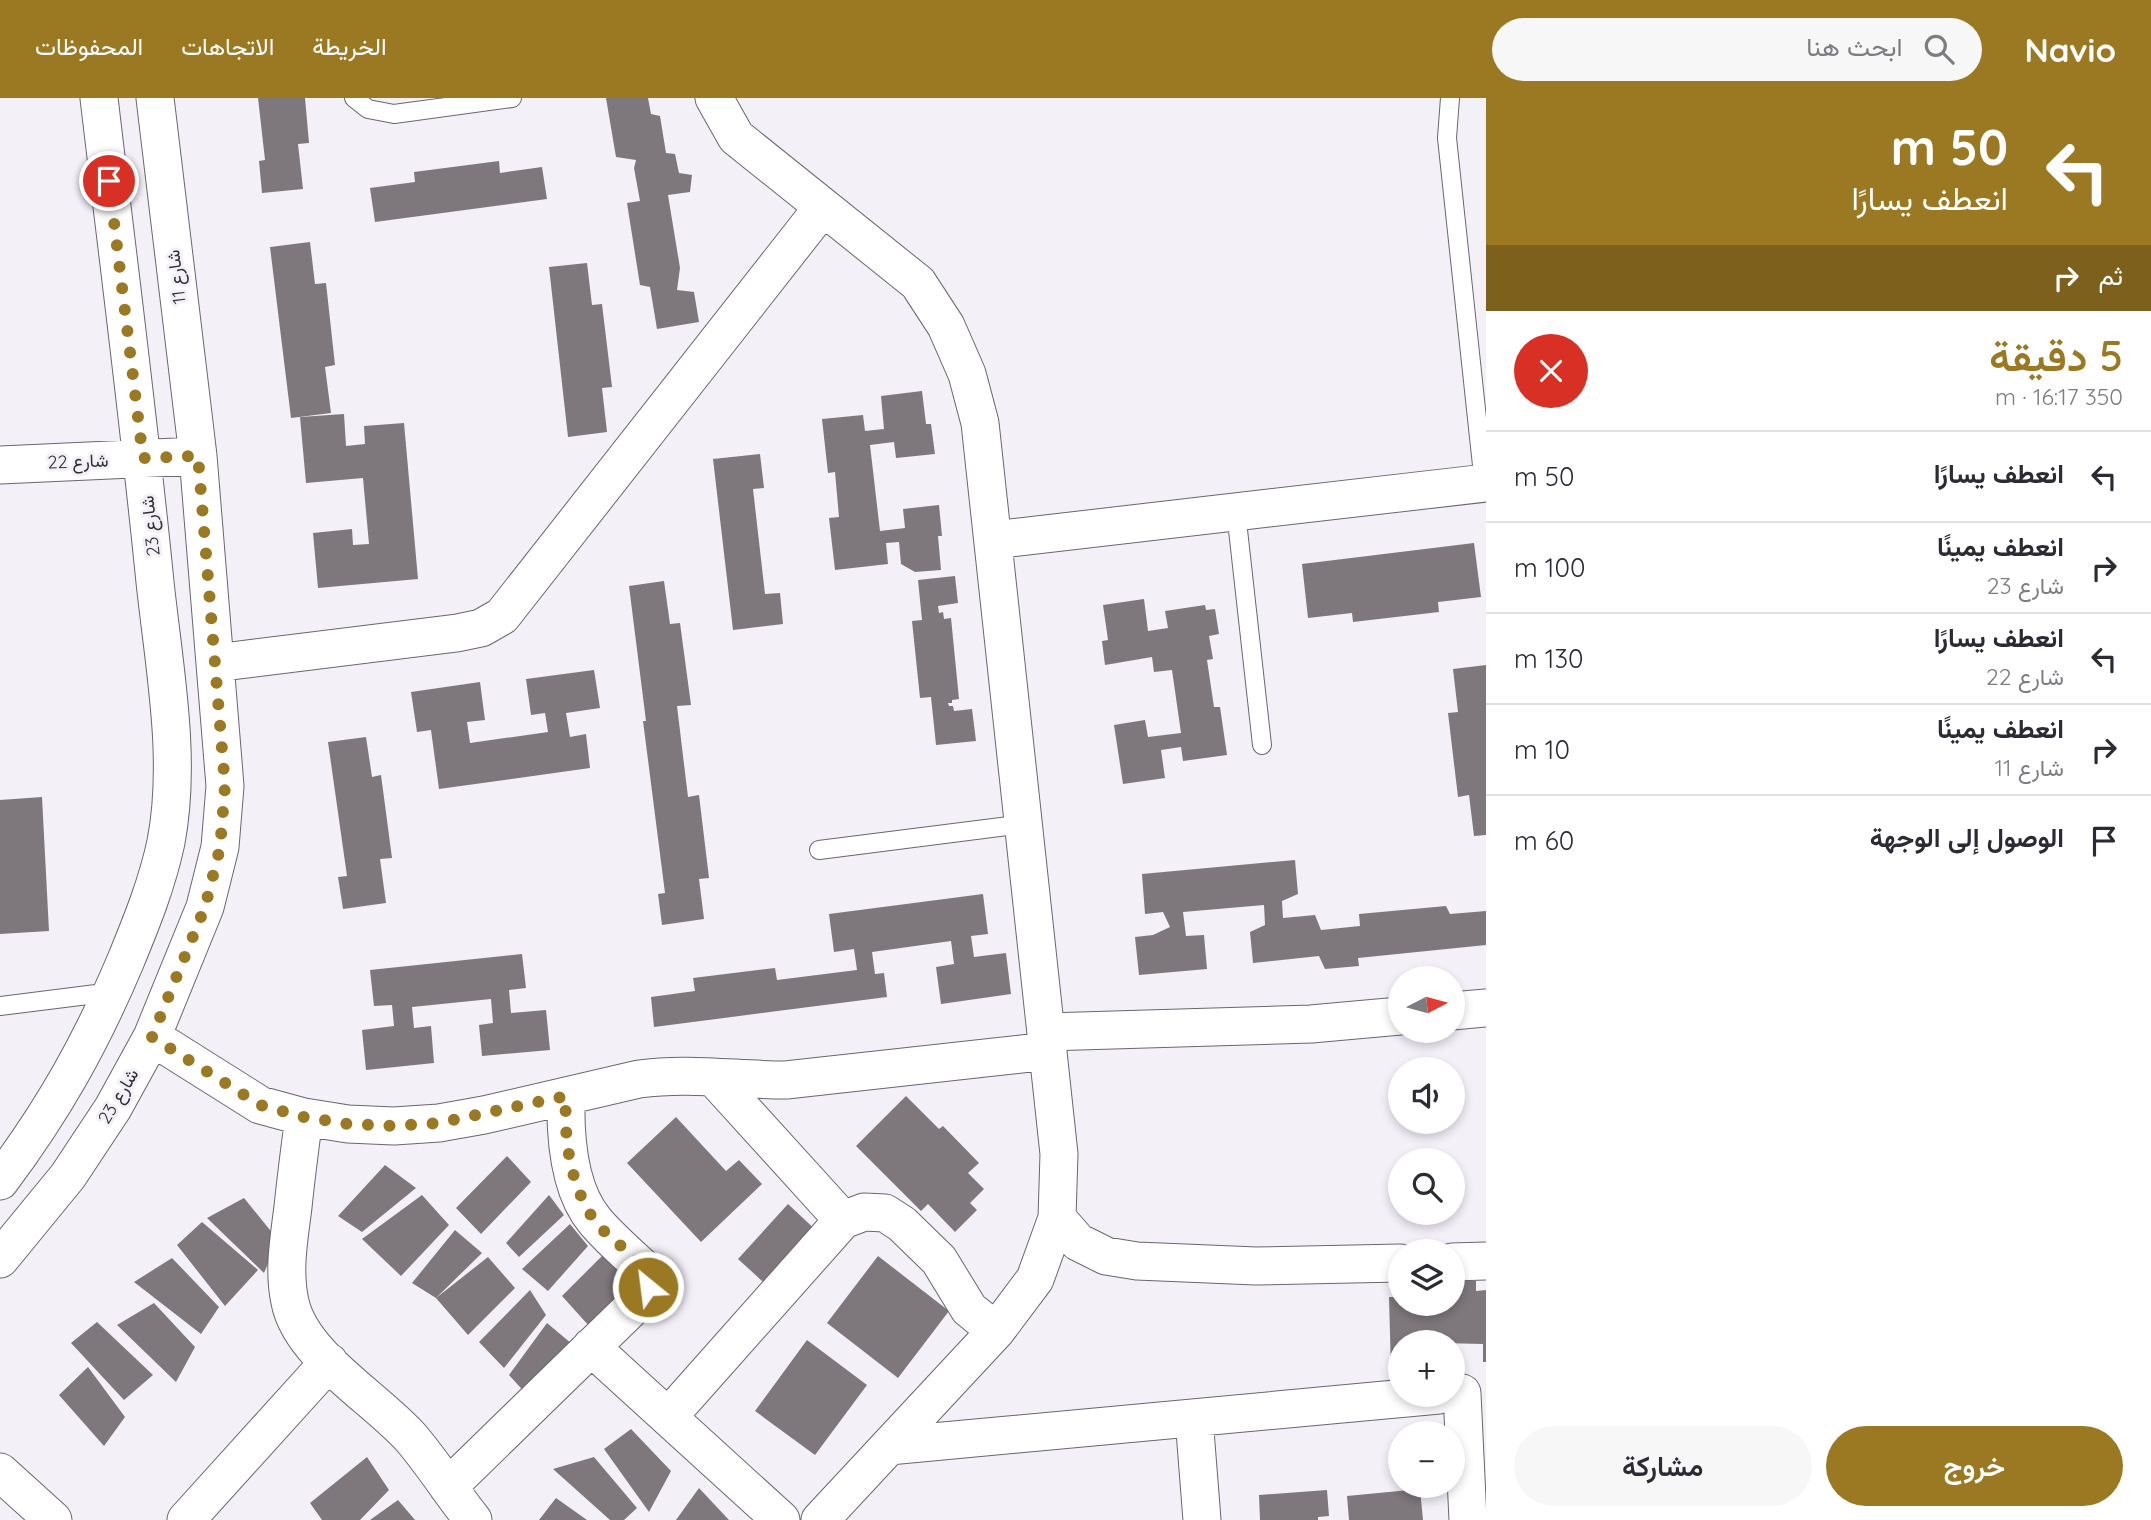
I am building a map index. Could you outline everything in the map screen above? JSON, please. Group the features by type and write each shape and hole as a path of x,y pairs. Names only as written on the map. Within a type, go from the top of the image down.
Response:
{"street":[{"path":"99,98 143,458"},
{"name":"شارع 11","path":"155,98 198,456"},
{"path":"714,98 736,137 918,283 946,327 967,374 980,423 1059,1154 1057,1219 1035,1279 996,1331 820,1520"},
{"path":"215,663 457,633 481,628 502,616 823,207"},
{"name":"شارع 22","path":"0,465 198,456"},
{"name":"شارع 23","path":"0,1259 68,1175 113,1108 152,1037 205,907 220,848 225,786 198,456"},
{"name":"شارع 23","path":"0,1181 36,1132 78,1064 113,992 153,894 166,840 172,784 170,728 143,458"},
{"path":"993,540 1485,483"},
{"path":"1465,1010 1486,1008"},
{"path":"152,1037 260,1105 304,1117 348,1124 394,1126 439,1123 639,1079 664,1076 786,1080 1047,1041 1388,1017"},
{"path":"714,1078 844,1220"},
{"path":"448,1487 645,1295 648,1278 645,1270 593,1219 579,1190 569,1160 565,1128 566,1096"},
{"path":"304,1117 286,1279 290,1305 300,1329 316,1351 413,1440 473,1520"},
{"path":"668,1417 844,1220 864,1212 885,1213 902,1224 939,1260 969,1309 996,1331"},
{"path":"1057,1219 1078,1242 1106,1256 1137,1261 1256,1266 1388,1263"},
{"path":"1465,1262 1486,1261"},
{"path":"591,1347 781,1520"},
{"path":"186,1520 329,1362"},
{"path":"889,1446 1388,1400"},
{"path":"1461,1407 1468,1520"},
{"path":"1194,1418 1202,1520"},
{"path":"0,1472 53,1520"}],"lane":[{"path":"354,98 368,110 394,114 512,98"},
{"path":"1450,98 1447,138 1485,483"},
{"path":"1236,512 1262,745"},
{"path":"819,850 1024,824"},
{"path":"0,1006 113,992"}],"building":[{"path":"258,98 305,98 309,143 298,144 303,189 262,193 259,161 265,160"},
{"path":"606,98 648,98 651,114 660,116 666,153 675,154 679,173 692,175 690,192 668,195 680,268 677,290 694,292 699,322 657,329 650,287 640,285 627,203 640,201 634,168 636,160 616,157"},
{"path":"499,161 500,173 542,167 547,199 375,222 370,188 415,182 414,172"},
{"path":"310,242 315,284 326,283 335,365 325,367 331,413 291,418 270,247"},
{"path":"587,263 592,305 602,304 612,387 602,388 607,432 568,437 549,267"},
{"path":"922,391 926,424 931,424 935,454 896,458 894,442 870,445 880,531 905,528 903,509 939,505 941,570 915,572 901,564 899,542 886,543 888,564 835,570 829,518 839,517 835,472 828,473 822,419 863,415 865,431 884,429 881,396"},
{"path":"344,414 346,446 365,444 364,426 404,423 418,579 318,588 313,533 352,529 353,545 369,544 363,478 306,483 300,417"},
{"path":"760,454 764,488 753,489 765,594 780,593 783,624 733,630 713,459"},
{"path":"1474,543 1481,597 1438,602 1439,612 1353,622 1352,613 1308,618 1302,564"},
{"path":"955,576 958,603 938,606 944,619 951,618 959,699 948,703 953,706 954,711 972,709 976,741 936,745 931,697 920,698 912,621 922,620 918,580"},
{"path":"664,581 670,624 680,623 691,705 677,706 688,797 699,795 709,878 699,879 704,919 662,925 658,894 665,893 629,586"},
{"path":"1144,599 1148,631 1168,628 1165,611 1205,605 1206,610 1215,609 1219,634 1209,636 1213,659 1207,660 1214,707 1220,707 1227,755 1183,761 1181,747 1161,750 1165,778 1123,784 1114,725 1145,720 1148,737 1181,733 1172,670 1154,672 1152,657 1105,665 1102,641 1108,640 1103,605"},
{"path":"1486,665 1486,835 1474,836 1469,795 1458,797 1448,713 1458,712 1453,669"},
{"path":"594,670 600,708 566,713 570,737 586,734 590,768 439,789 431,730 417,732 411,692 480,682 485,720 467,722 470,743 548,732 545,713 531,715 526,679"},
{"path":"366,737 372,777 381,775 392,858 380,859 386,903 343,909 338,877 347,876 328,742"},
{"path":"42,797 49,931 0,934 0,800"},
{"path":"1295,860 1298,894 1282,901 1283,918 1315,915 1321,930 1360,926 1359,914 1446,906 1450,914 1486,911 1486,945 1358,958 1359,966 1325,969 1319,956 1253,963 1250,932 1265,925 1264,905 1183,912 1186,936 1204,935 1207,969 1139,975 1135,937 1153,935 1170,927 1163,912 1145,914 1142,874"},
{"path":"983,894 988,934 971,936 974,957 1006,953 1011,994 941,1004 936,967 954,964 951,941 872,952 875,974 884,973 887,997 654,1027 651,997 695,991 693,978 775,968 777,980 857,970 854,949 834,952 829,914"},
{"path":"522,954 526,988 509,990 511,1013 546,1010 550,1050 482,1056 479,1025 493,1023 491,999 412,1007 414,1028 431,1026 434,1063 366,1070 362,1030 394,1026 392,1005 374,1006 370,970"},
{"path":"906,1096 939,1129 943,1126 979,1163 968,1173 984,1189 970,1203 977,1210 955,1232 928,1204 921,1211 856,1146"},
{"path":"676,1117 726,1171 739,1160 762,1184 701,1242 627,1163"},
{"path":"507,1156 531,1182 481,1234 456,1208"},
{"path":"385,1165 416,1188 362,1232 338,1216"},
{"path":"422,1195 449,1225 401,1276 362,1239"},
{"path":"549,1195 564,1215 519,1257 506,1243"},
{"path":"244,1198 278,1240 264,1273 207,1218"},
{"path":"788,1204 820,1234 771,1289 738,1259"},
{"path":"202,1222 258,1270 225,1306 177,1245"},
{"path":"570,1224 588,1246 548,1291 522,1269"},
{"path":"455,1230 482,1253 436,1298 412,1283"},
{"path":"606,1252 632,1284 590,1327 562,1296"},
{"path":"878,1256 949,1311 898,1378 827,1323"},
{"path":"488,1257 515,1288 468,1335 436,1298"},
{"path":"172,1258 219,1307 201,1334 134,1282"},
{"path":"1465,1281 1476,1281 1476,1291 1486,1290 1486,1362 1483,1362 1483,1344 1465,1344 1465,1330 1390,1330 1390,1316 1465,1316"},
{"path":"530,1290 546,1315 504,1368 479,1342"},
{"path":"154,1303 195,1347 176,1382 117,1325"},
{"path":"97,1322 153,1375 124,1400 71,1343"},
{"path":"547,1323 572,1344 529,1397 509,1375"},
{"path":"807,1340 867,1385 815,1455 755,1411"},
{"path":"88,1367 125,1417 104,1446 59,1395"},
{"path":"631,1429 671,1471 649,1512 604,1449"},
{"path":"367,1457 389,1490 360,1520 322,1520 310,1503"},
{"path":"594,1457 637,1508 624,1520 610,1520 553,1469"},
{"path":"699,1488 729,1520 676,1520"},
{"path":"1327,1490 1329,1516 1318,1517 1318,1520 1260,1520 1259,1495"},
{"path":"1388,1492 1388,1498 1421,1498 1423,1520 1349,1520 1347,1496"},
{"path":"556,1498 587,1520 539,1520"},
{"path":"398,1500 415,1520 370,1520"}],"route":[{"path":"109,181 143,458 198,456 225,786 220,848 205,907 152,1037 260,1105 304,1117 348,1124 394,1126 439,1123 566,1096 565,1128 569,1160 579,1190 593,1219 645,1270 648,1287"}]}
